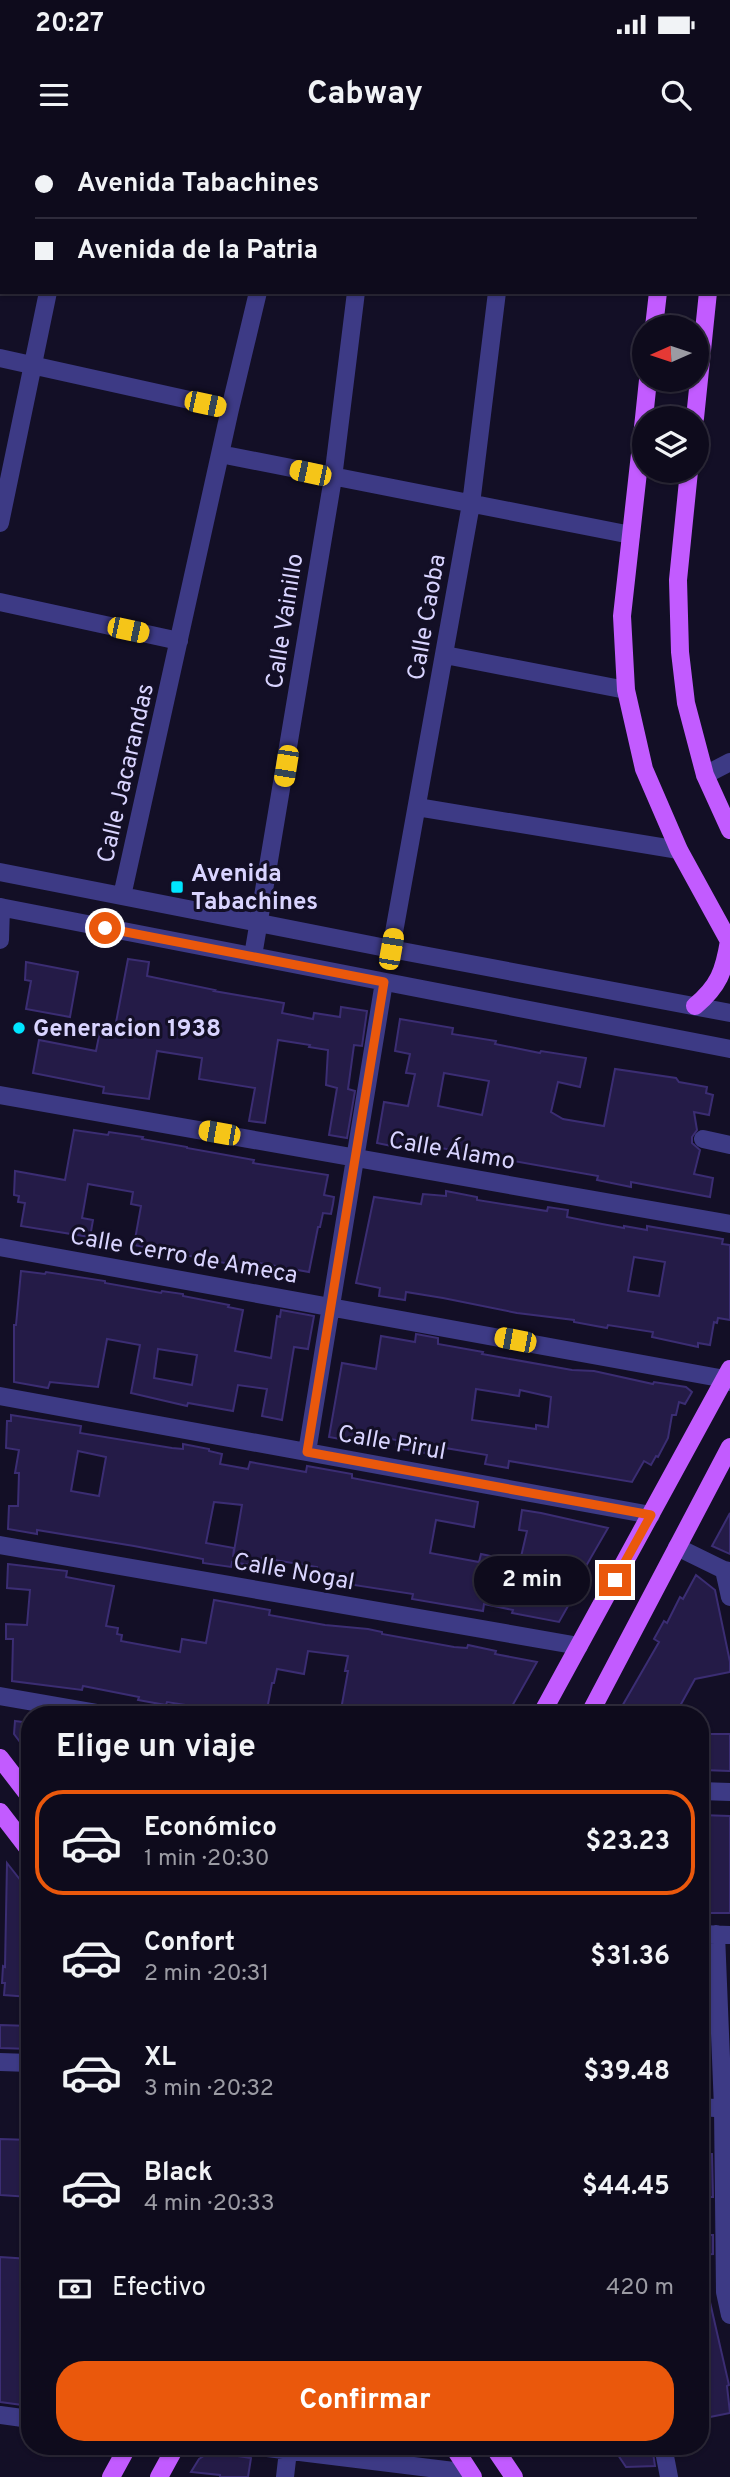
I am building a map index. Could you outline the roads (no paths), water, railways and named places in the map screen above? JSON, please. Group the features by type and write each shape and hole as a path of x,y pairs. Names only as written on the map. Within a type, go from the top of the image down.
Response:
{"main road":[{"path":"655,315 658,294"},
{"path":"696,406 708,294"},
{"path":"637,483 622,616 626,690 644,769 678,850 729,942 719,980 709,995 695,1006"},
{"path":"688,483 678,579 680,652 686,703 705,775 723,798 730,830"},
{"path":"546,1706 728,1377"},
{"path":"594,1706 730,1447"},
{"path":"0,1758 21,1785"},
{"path":"0,1812 6,1832 21,1844"},
{"path":"111,2477 123,2455"},
{"path":"159,2477 171,2455"},
{"path":"459,2455 472,2475"},
{"path":"499,2455 514,2477"}],"street":[{"path":"0,523 48,294"},
{"name":"Calle Jacarandas","path":"122,896 258,294"},
{"name":"Calle Vainillo","path":"253,956 332,478 356,294"},
{"name":"Calle Caoba","path":"391,949 471,504 497,294"},
{"path":"0,358 230,410"},
{"path":"220,454 631,535"},
{"path":"0,602 179,641"},
{"path":"445,655 626,690"},
{"path":"705,775 730,762"},
{"path":"417,807 678,850"},
{"path":"0,872 730,1013"},
{"path":"0,940 0,907 730,1049"},
{"path":"307,1452 384,982"},
{"name":"Calle Álamo","path":"0,1095 730,1224"},
{"path":"703,1139 730,1145"},
{"name":"Calle Cerro de Ameca","path":"0,1247 728,1377"},
{"name":"Calle Pirul","path":"0,1396 651,1515"},
{"name":"Calle Nogal","path":"0,1545 579,1646"},
{"path":"677,1547 727,1571 730,1597"},
{"path":"0,1696 57,1706"},
{"path":"709,1791 730,1792"},
{"path":"715,1934 727,2108 725,2291 730,2315"},
{"path":"0,2062 21,2063"},
{"path":"709,2107 727,2108"},
{"path":"0,2415 21,2418"},
{"path":"285,2477 288,2455"},
{"path":"316,2455 472,2475"},
{"path":"665,2455 669,2477"}],"place":[{"name":"Avenida Tabachines","path":"177,887"},
{"name":"Generacion 1938","path":"19,1028"}]}
